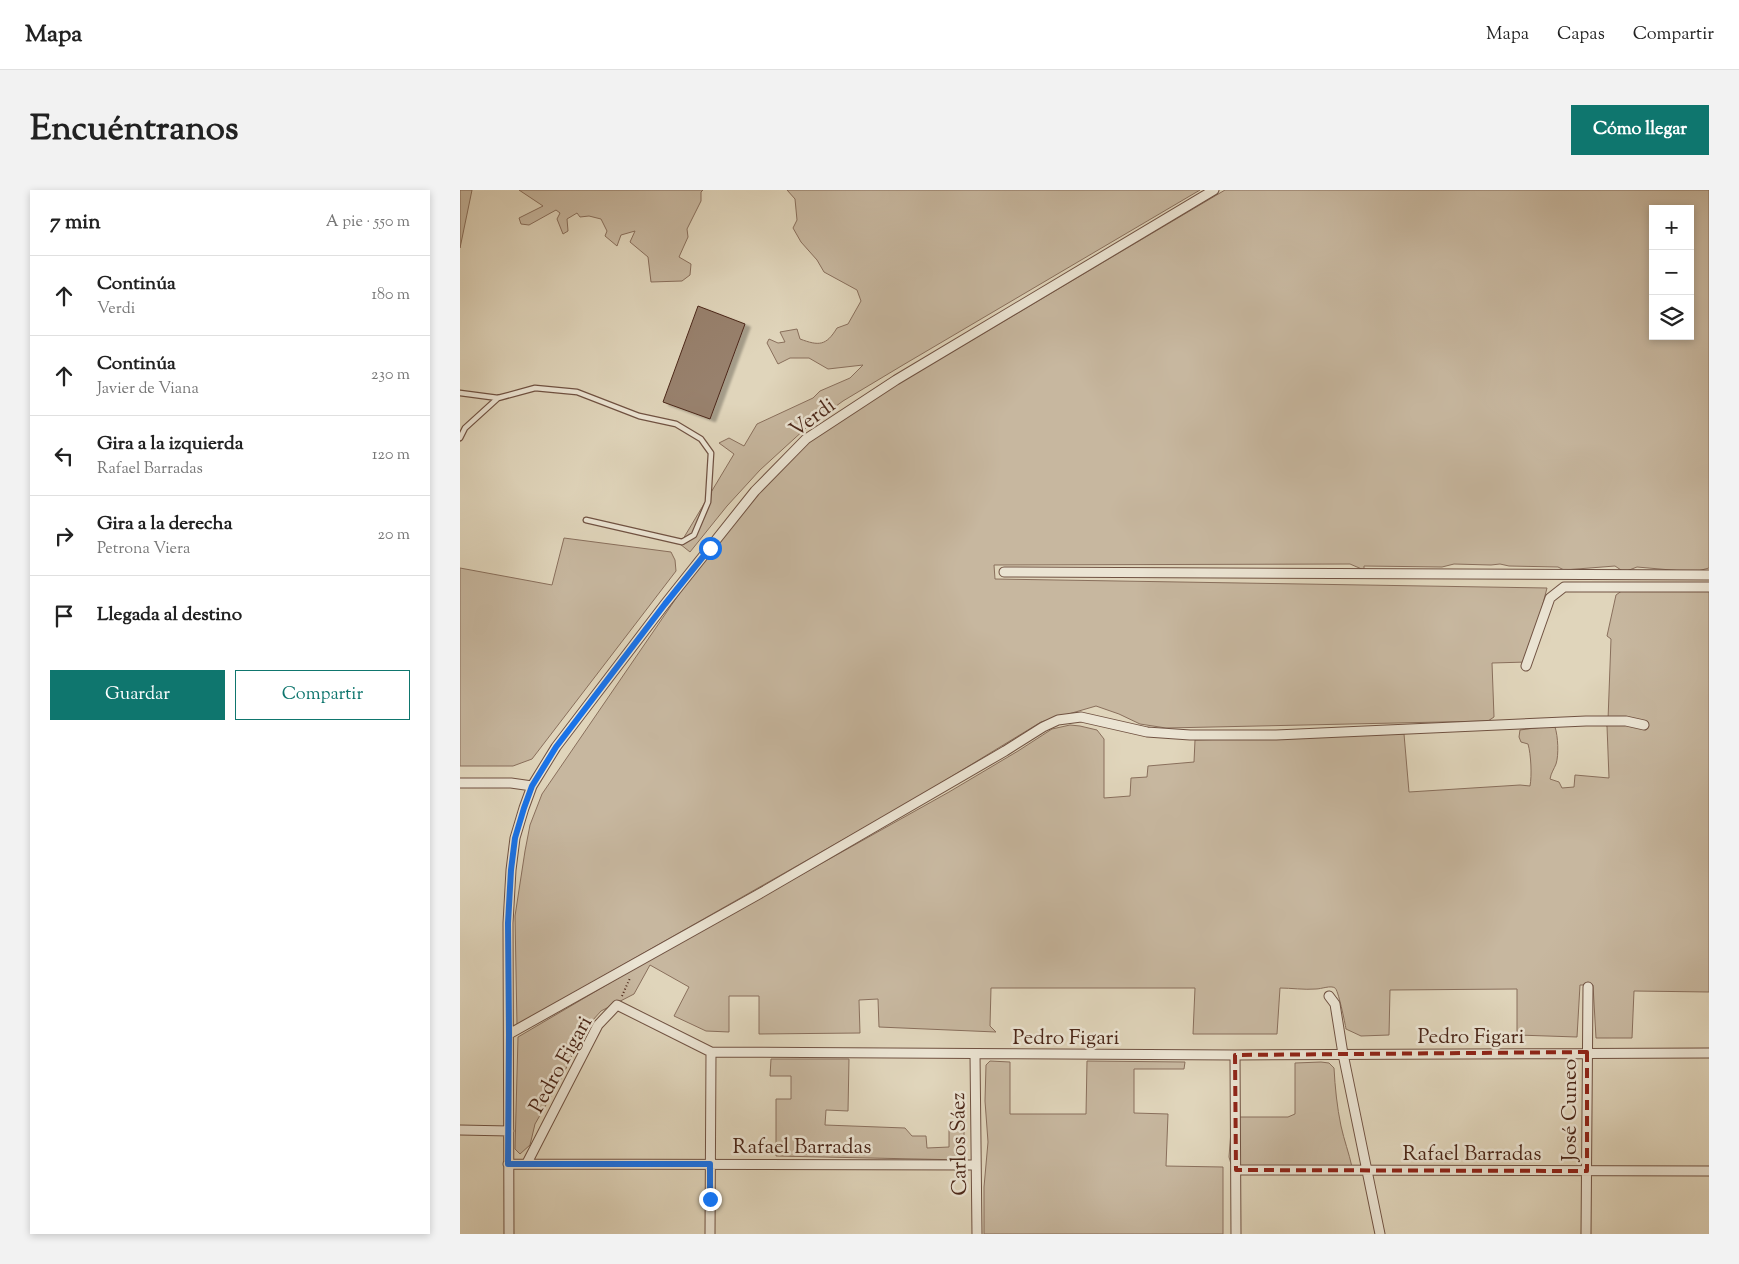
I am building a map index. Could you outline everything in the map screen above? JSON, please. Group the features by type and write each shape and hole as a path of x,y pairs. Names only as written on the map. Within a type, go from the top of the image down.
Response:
{"street":[{"name":"Verdi","path":"509,1234 508,923 511,870 515,838 532,786 556,747 754,491 806,439 896,380 1214,190"},
{"path":"1004,572 1709,575"},
{"path":"1526,666 1550,598 1564,587 1709,587"},
{"path":"509,1034 759,894 1058,720 1081,717 1147,732 1190,735 1276,735 1586,720 1626,720 1644,724"},
{"path":"460,783 511,783 532,786"},
{"name":"José Cuneo","path":"1586,1234 1588,987"},
{"path":"1329,996 1335,1004 1343,1054 1380,1234"},
{"name":"Pedro Figari","path":"527,1163 598,1026 617,1005 711,1052 1235,1055 1587,1052 1709,1053"},
{"path":"710,1234 711,1052"},
{"name":"Carlos Sáez","path":"975,1054 977,1234"},
{"path":"1235,1055 1236,1234"},
{"path":"460,1130 509,1131"},
{"name":"Rafael Barradas","path":"508,1164 976,1165"},
{"name":"Rafael Barradas","path":"1236,1170 1709,1171"}],"lane":[{"path":"460,393 498,398 535,388 577,392 639,416 676,424 701,439 711,453 708,502 694,535 682,542 586,520"},
{"path":"460,438 465,428 498,398"}],"path":[{"path":"617,1005 638,962"}],"highlighted area":[{"path":"1587,1052 1587,1171 1236,1170 1235,1055"}],"shaded area":[{"path":"460,190 472,190 460,248"},
{"path":"519,190 703,190 701,192 701,201 687,229 688,237 679,257 691,264 690,275 682,281 651,282 648,257 630,242 635,231 621,235 617,246 605,236 607,231 601,219 589,216 580,217 577,213 567,219 568,231 563,234 557,219 560,213 556,210 529,225 521,224 519,218 543,206"},
{"path":"787,190 1200,190 843,401 806,428 760,470 727,506 690,552 680,544 734,454 719,443 729,438 744,446 757,424 813,398 820,391 850,378 863,365 828,369 809,358 790,358 778,364 767,343 769,339 778,343 785,342 780,332 797,329 800,339 812,343 822,343 837,328 848,324 861,301 857,290 824,272 817,260 801,242 793,228 797,220 795,199"},
{"path":"1225,190 1709,190 1709,568 1694,572 1637,567 1624,572 1615,566 1564,570 1558,567 1509,566 1500,564 1454,564 1442,567 1364,566 1364,570 1350,564 994,565 995,579 1547,588 1528,662 1492,663 1494,717 1488,721 1166,728 1140,724 1096,706 1041,722 918,797 517,1025 515,916 530,825 542,794 740,505 812,435"},
{"path":"564,538 671,552 675,560 676,571 532,759 513,766 460,766 460,568 552,585"},
{"path":"1623,590 1709,590 1709,992 1634,991 1632,1038 1596,1038 1593,985 1580,985 1577,1037 1517,1035 1517,989 1390,990 1389,1035 1361,1036 1346,1029 1338,994 1335,988 1331,987 1318,989 1280,988 1277,1034 1193,1034 1195,988 991,988 990,1026 996,1032 879,1027 878,999 859,1000 860,1033 759,1034 759,996 729,996 729,1032 706,1031 674,1016 689,987 650,965 634,994 601,1011 584,1030 562,1077 535,1124 530,1145 520,1154 515,1149 518,1037 649,960 949,792 1052,729 1070,725 1080,726 1097,730 1104,739 1104,798 1130,796 1131,778 1147,777 1148,766 1194,762 1195,740 1404,734 1409,792 1530,786 1529,748 1528,744 1521,742 1519,737 1520,730 1550,726 1555,727 1558,751 1556,764 1550,779 1559,782 1562,788 1574,787 1575,775 1609,778 1607,726 1598,723 1608,720 1611,639 1607,636 1616,595"},
{"path":"771,1059 849,1059 848,1111 826,1110 825,1125 905,1128 912,1136 926,1136 927,1148 949,1147 949,1124 964,1125 964,1160 776,1156 776,1099 791,1099 791,1076 770,1076"},
{"path":"990,1061 1010,1062 1010,1114 1086,1114 1087,1061 1185,1062 1184,1069 1134,1069 1134,1113 1168,1114 1166,1166 1223,1167 1223,1234 984,1234 984,1187 988,1142 985,1101 986,1065"},
{"path":"1295,1063 1329,1063 1334,1068 1336,1097 1342,1131 1352,1167 1234,1167 1229,1157 1232,1117 1288,1117 1295,1114"}],"building":[{"path":"698,306 745,324 710,419 663,402"}],"route":[{"path":"710,548 584,709 556,747 532,786 515,838 508,923 508,1164 710,1164 710,1199"}]}
